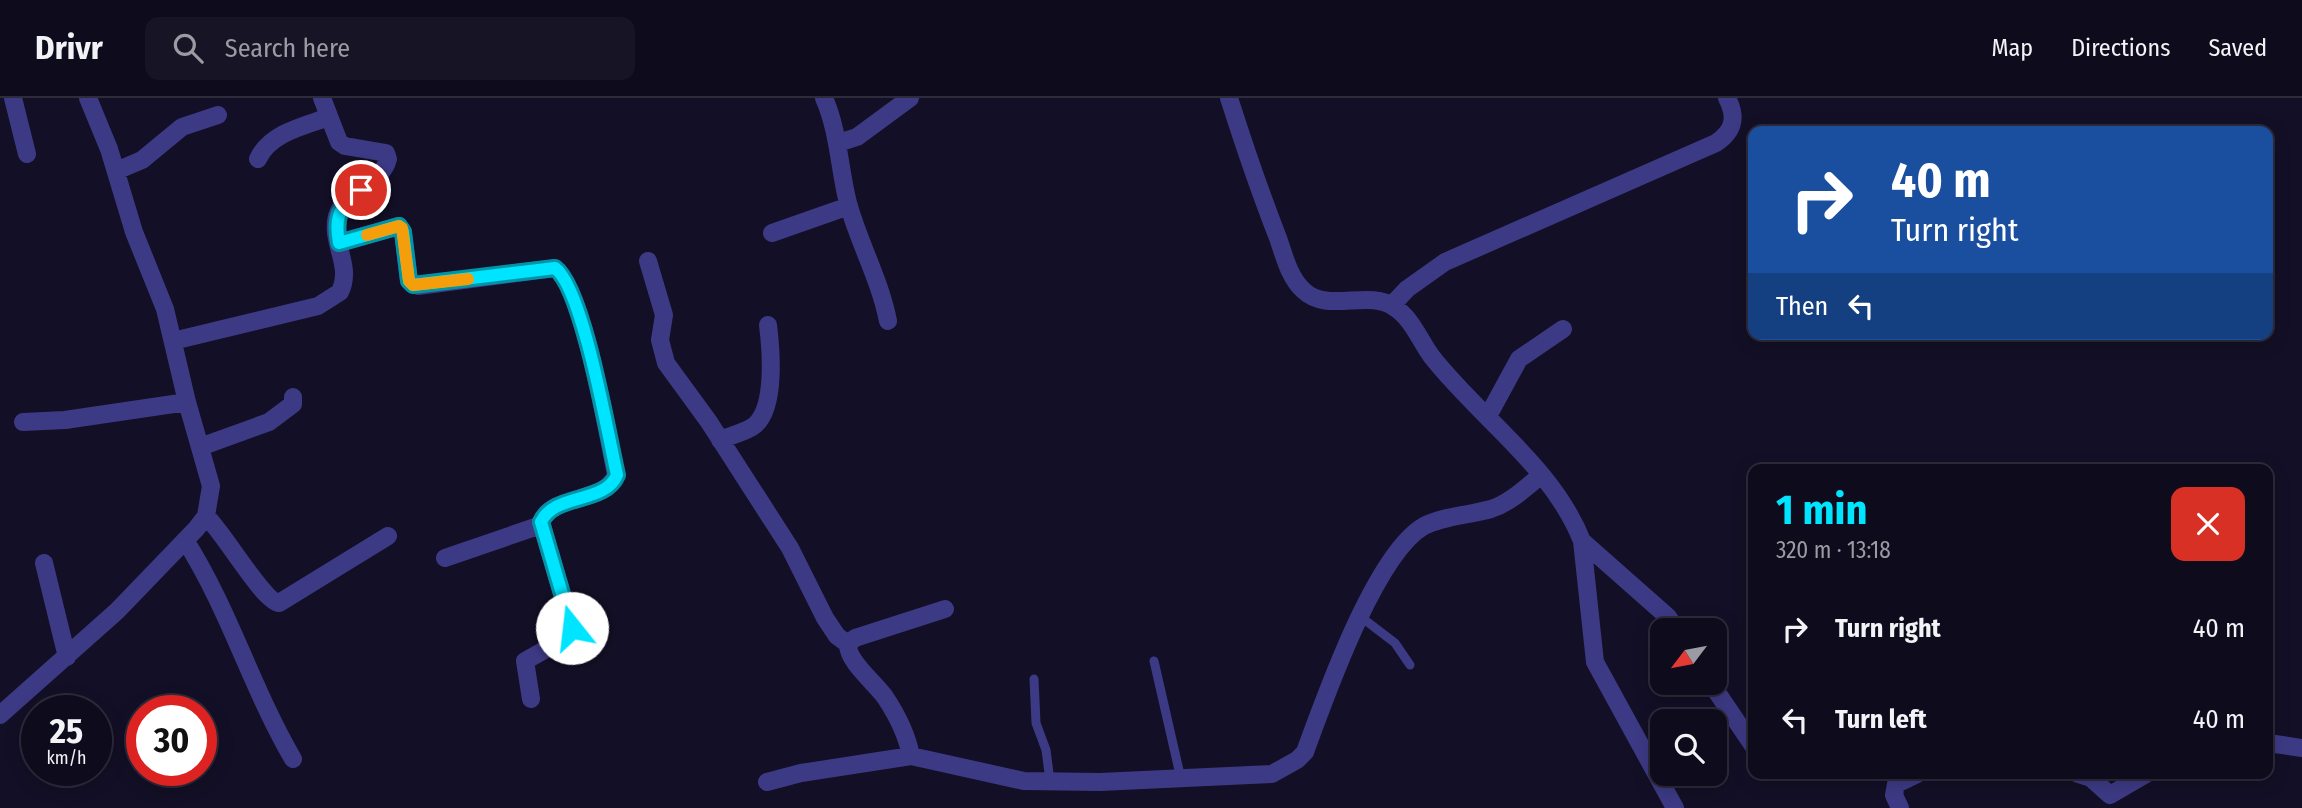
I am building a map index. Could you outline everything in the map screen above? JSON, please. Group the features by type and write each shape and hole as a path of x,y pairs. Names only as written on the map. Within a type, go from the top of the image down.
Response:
{"street":[{"path":"13,98 27,154"},
{"path":"0,715 67,657 185,540 206,516 211,486 165,309 134,232 116,171 88,98"},
{"path":"173,341 331,301 344,284 336,218 341,206 377,178 388,159 386,153 339,142 322,98"},
{"path":"824,98 838,143 849,206 881,289 888,321"},
{"path":"838,143 857,137 910,98"},
{"path":"1228,98 1291,274 1300,288 1311,298 1392,305 1404,315 1432,357 1488,416 1557,496 1583,541 1669,618"},
{"path":"1392,305 1407,289 1445,261 1716,143 1727,136 1732,127 1733,116 1727,98"},
{"path":"116,171 142,160 182,127 218,115"},
{"path":"258,159 262,150 284,134 329,117"},
{"path":"772,233 849,206"},
{"path":"339,243 399,226 403,232 409,281 418,286 555,268 562,273 590,354 617,475 614,482 551,510 541,524 445,558"},
{"path":"648,261 664,315 660,340 666,363 790,548 825,618 837,636 848,644"},
{"path":"720,440 753,427 761,417 770,386 768,325"},
{"path":"1488,416 1519,359 1563,329"},
{"path":"200,447 275,419 290,409 293,397"},
{"path":"23,422 65,420 187,402"},
{"path":"767,782 801,773 911,756 943,761 995,777 1050,782 1256,777 1272,774 1297,760 1305,752 1347,642 1393,557 1420,529 1494,508 1539,475"},
{"path":"206,516 227,538 266,597 279,603 388,536"},
{"path":"531,699 525,661 564,639 572,628 541,524"},
{"path":"185,540 211,582 257,683 268,717 293,759"},
{"path":"1583,541 1595,662 1675,808"},
{"path":"44,563 67,657"},
{"path":"911,756 894,711 848,650 848,644 855,638 945,609"},
{"path":"1719,695 1748,738"},
{"path":"2273,744 2302,748"},
{"path":"1900,779 1893,790 1900,808"},
{"path":"2092,779 2112,802 2140,779"}],"lane":[{"path":"1361,617 1395,643 1410,665"},
{"path":"1154,661 1181,779"},
{"path":"1034,679 1037,723 1046,750 1050,782"}],"slow traffic":[{"path":"367,235 399,226 402,228 409,281 413,285 468,279"}],"route":[{"path":"361,190 341,206 338,213 336,225 339,243 399,226 403,232 409,281 413,285 555,268 567,282 590,354 617,475 614,482 605,488 551,510 541,522 541,531 572,628"}]}
